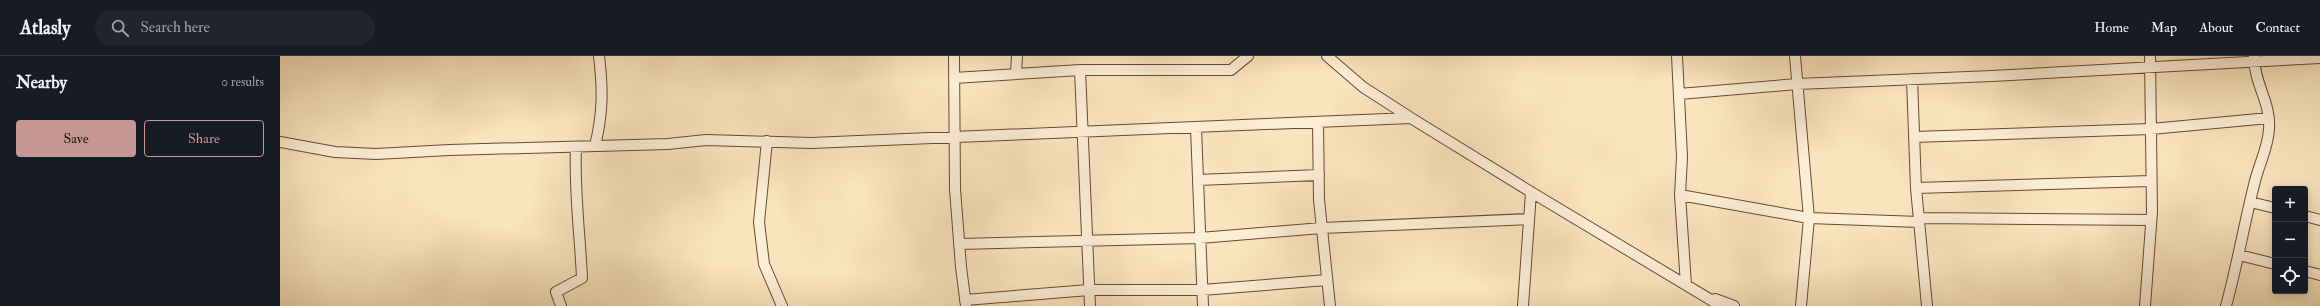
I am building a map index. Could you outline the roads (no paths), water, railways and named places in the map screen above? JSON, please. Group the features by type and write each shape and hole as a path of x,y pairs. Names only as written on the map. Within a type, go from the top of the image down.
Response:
{"street":[{"path":"595,146 603,108 603,90 599,56"},
{"path":"954,56 955,188 959,244 966,303 1090,290 1202,290 1327,280"},
{"path":"1016,56 1016,74"},
{"path":"954,78 1080,70 1231,70 1248,56"},
{"path":"1327,56 1363,87 1411,118 1530,192 1721,306"},
{"path":"1677,56 1680,94 1680,194 1686,285"},
{"path":"1795,56 1809,218 1801,306"},
{"path":"2145,306 2151,220 2150,56"},
{"path":"1680,94 1797,84 2151,67 2254,59 2320,58"},
{"path":"2226,306 2250,202 2267,145 2269,118 2267,106 2255,74 2254,59"},
{"path":"1080,70 1081,131 1090,306"},
{"path":"1912,79 1916,188 1927,306"},
{"path":"280,142 335,152 376,154 668,144 706,140 811,143 1411,118"},
{"path":"1914,137 2151,129 2269,118"},
{"path":"1318,122 1322,228 1330,306"},
{"path":"1196,128 1203,306"},
{"path":"767,141 760,222 764,264 782,306"},
{"path":"561,306 556,292 582,278 580,227 575,174 576,146"},
{"path":"1198,180 1319,176"},
{"path":"1916,188 2151,181"},
{"path":"1526,306 1530,192"},
{"path":"1680,194 1809,218 1919,220 2151,220"},
{"path":"2250,202 2272,207"},
{"path":"2308,217 2320,220"},
{"path":"959,244 1200,238 1322,228 1529,219"},
{"path":"2239,255 2272,263"},
{"path":"2308,272 2320,275"},
{"path":"1702,294 1734,306"}]}
